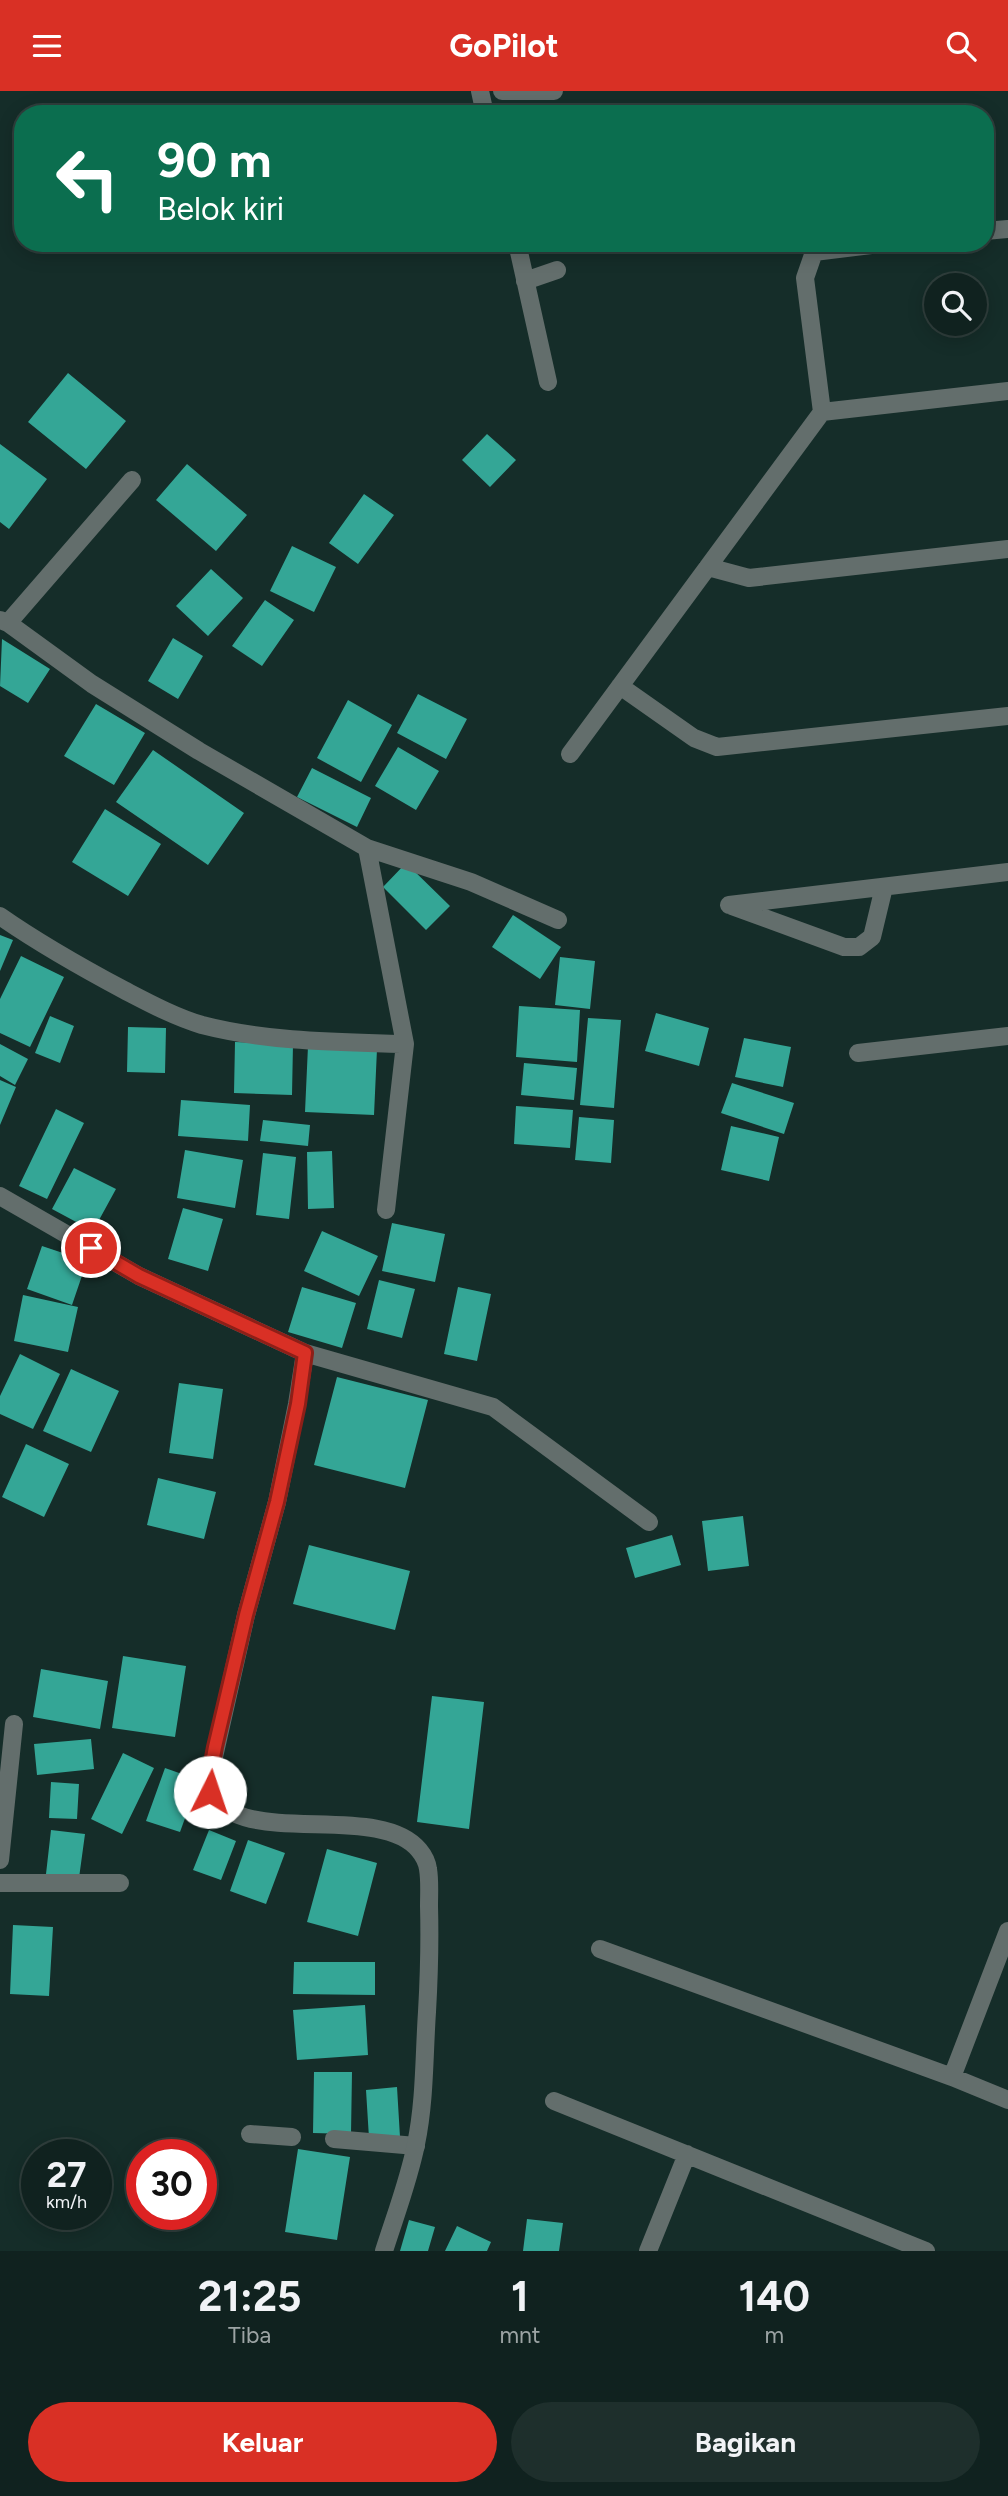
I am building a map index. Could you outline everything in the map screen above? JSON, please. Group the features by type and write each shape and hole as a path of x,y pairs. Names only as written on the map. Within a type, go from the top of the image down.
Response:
{"street":[{"path":"502,91 554,91"},
{"path":"519,252 548,382"},
{"path":"570,754 822,412 804,278 814,252"},
{"path":"526,281 557,270"},
{"path":"822,412 1008,391"},
{"path":"132,480 4,622 92,684 187,744 367,848 471,882 558,921"},
{"path":"708,567 749,578 1008,549"},
{"path":"620,686 694,738 717,747 1008,716"},
{"path":"367,848 405,1044 386,1210"},
{"path":"884,887 872,937 859,947 844,947 729,905 1008,871"},
{"path":"0,916 40,944 98,976 162,1010 199,1024 243,1034 337,1042 405,1044"},
{"path":"858,1053 1008,1036"},
{"path":"0,1196 139,1276 305,1353 493,1406 649,1522"},
{"path":"305,1353 298,1404 277,1502 246,1615 215,1747 209,1779 210,1792 227,1811 258,1821 373,1828 400,1837 417,1847 424,1856 428,1870 430,1953 422,2103 416,2146 384,2251"},
{"path":"0,1860 14,1724"},
{"path":"0,1883 120,1883"},
{"path":"952,2077 1008,1931"},
{"path":"600,1948 1008,2100"},
{"path":"554,2101 926,2251"},
{"path":"250,2134 292,2137"},
{"path":"334,2140 416,2146"},
{"path":"648,2251 687,2154"}],"building":[{"path":"68,373 126,421 86,469 28,422"},
{"path":"487,434 516,460 490,487 462,460"},
{"path":"0,444 47,479 9,529 0,522"},
{"path":"187,464 247,515 216,551 156,500"},
{"path":"364,494 394,515 358,564 329,543"},
{"path":"292,546 336,567 314,612 270,591"},
{"path":"211,569 243,598 208,636 176,606"},
{"path":"265,600 294,620 262,666 232,646"},
{"path":"173,638 203,656 178,699 148,681"},
{"path":"2,639 50,669 28,703 0,686"},
{"path":"418,694 467,719 446,759 397,733"},
{"path":"348,700 392,725 361,782 317,758"},
{"path":"96,704 145,733 114,785 64,756"},
{"path":"398,747 439,771 416,810 375,786"},
{"path":"153,750 244,813 208,865 116,802"},
{"path":"312,768 371,798 357,827 297,797"},
{"path":"105,809 161,844 128,896 72,862"},
{"path":"406,863 450,906 426,930 383,887"},
{"path":"513,915 561,947 540,979 492,947"},
{"path":"0,935 13,940 0,971"},
{"path":"21,956 64,977 30,1047 0,1033 0,999"},
{"path":"560,957 595,961 590,1009 555,1005"},
{"path":"519,1006 580,1010 577,1062 516,1057"},
{"path":"656,1013 709,1028 699,1066 645,1051"},
{"path":"50,1016 74,1026 60,1063 35,1053"},
{"path":"588,1018 621,1020 614,1108 580,1105"},
{"path":"128,1027 166,1028 165,1073 127,1072"},
{"path":"744,1038 791,1047 783,1087 735,1077"},
{"path":"235,1042 293,1044 292,1095 234,1093"},
{"path":"0,1044 28,1059 15,1085 0,1076"},
{"path":"308,1046 377,1049 374,1115 305,1112"},
{"path":"524,1063 577,1068 574,1100 521,1095"},
{"path":"0,1080 16,1087 0,1125"},
{"path":"732,1083 794,1103 784,1134 721,1113"},
{"path":"181,1100 250,1105 248,1141 178,1136"},
{"path":"516,1106 573,1110 570,1148 514,1144"},
{"path":"56,1109 84,1123 47,1199 19,1186"},
{"path":"579,1117 614,1120 611,1163 575,1160"},
{"path":"263,1120 310,1125 308,1146 260,1141"},
{"path":"731,1126 779,1137 769,1181 721,1170"},
{"path":"185,1150 243,1160 235,1208 177,1198"},
{"path":"332,1151 334,1208 308,1209 307,1152"},
{"path":"263,1153 296,1157 289,1219 256,1215"},
{"path":"74,1168 116,1189 93,1231 52,1209"},
{"path":"183,1208 223,1219 208,1271 168,1259"},
{"path":"392,1223 445,1234 435,1282 382,1271"},
{"path":"322,1231 378,1256 359,1296 304,1271"},
{"path":"42,1246 87,1261 72,1305 27,1289"},
{"path":"379,1280 415,1289 402,1338 367,1329"},
{"path":"302,1287 356,1303 342,1348 288,1332"},
{"path":"458,1287 491,1294 477,1361 444,1354"},
{"path":"23,1295 78,1307 68,1352 14,1341"},
{"path":"20,1354 60,1374 33,1429 0,1414 0,1396"},
{"path":"71,1369 119,1391 91,1452 43,1431"},
{"path":"337,1377 428,1400 405,1488 314,1465"},
{"path":"179,1383 223,1389 213,1459 169,1453"},
{"path":"26,1444 69,1464 44,1517 2,1497"},
{"path":"158,1478 216,1492 204,1539 147,1525"},
{"path":"743,1516 749,1566 708,1571 702,1521"},
{"path":"672,1535 681,1565 635,1578 626,1548"},
{"path":"309,1545 410,1571 395,1630 293,1604"},
{"path":"123,1656 186,1666 175,1737 112,1728"},
{"path":"41,1669 108,1681 100,1729 33,1717"},
{"path":"432,1696 484,1702 469,1829 417,1822"},
{"path":"91,1739 94,1769 37,1775 34,1744"},
{"path":"123,1753 154,1768 122,1834 91,1819"},
{"path":"165,1768 199,1780 180,1832 146,1821"},
{"path":"51,1782 79,1784 77,1819 49,1818"},
{"path":"51,1830 85,1834 79,1878 46,1874"},
{"path":"209,1830 236,1841 221,1880 193,1870"},
{"path":"248,1840 285,1853 266,1904 230,1891"},
{"path":"327,1849 377,1863 358,1936 307,1922"},
{"path":"13,1925 53,1927 49,1996 10,1994"},
{"path":"294,1962 375,1962 375,1995 293,1994"},
{"path":"365,2005 368,2055 297,2060 293,2010"},
{"path":"314,2072 352,2072 351,2134 313,2133"},
{"path":"397,2087 400,2137 369,2138 366,2090"},
{"path":"298,2149 350,2157 337,2240 285,2232"},
{"path":"527,2219 563,2223 559,2251 523,2251"},
{"path":"409,2220 435,2227 428,2251 400,2251"},
{"path":"457,2226 491,2242 487,2251 445,2251"}],"route":[{"path":"91,1248 139,1276 305,1353 298,1404 277,1502 246,1615 215,1747 209,1779 210,1792"}]}
